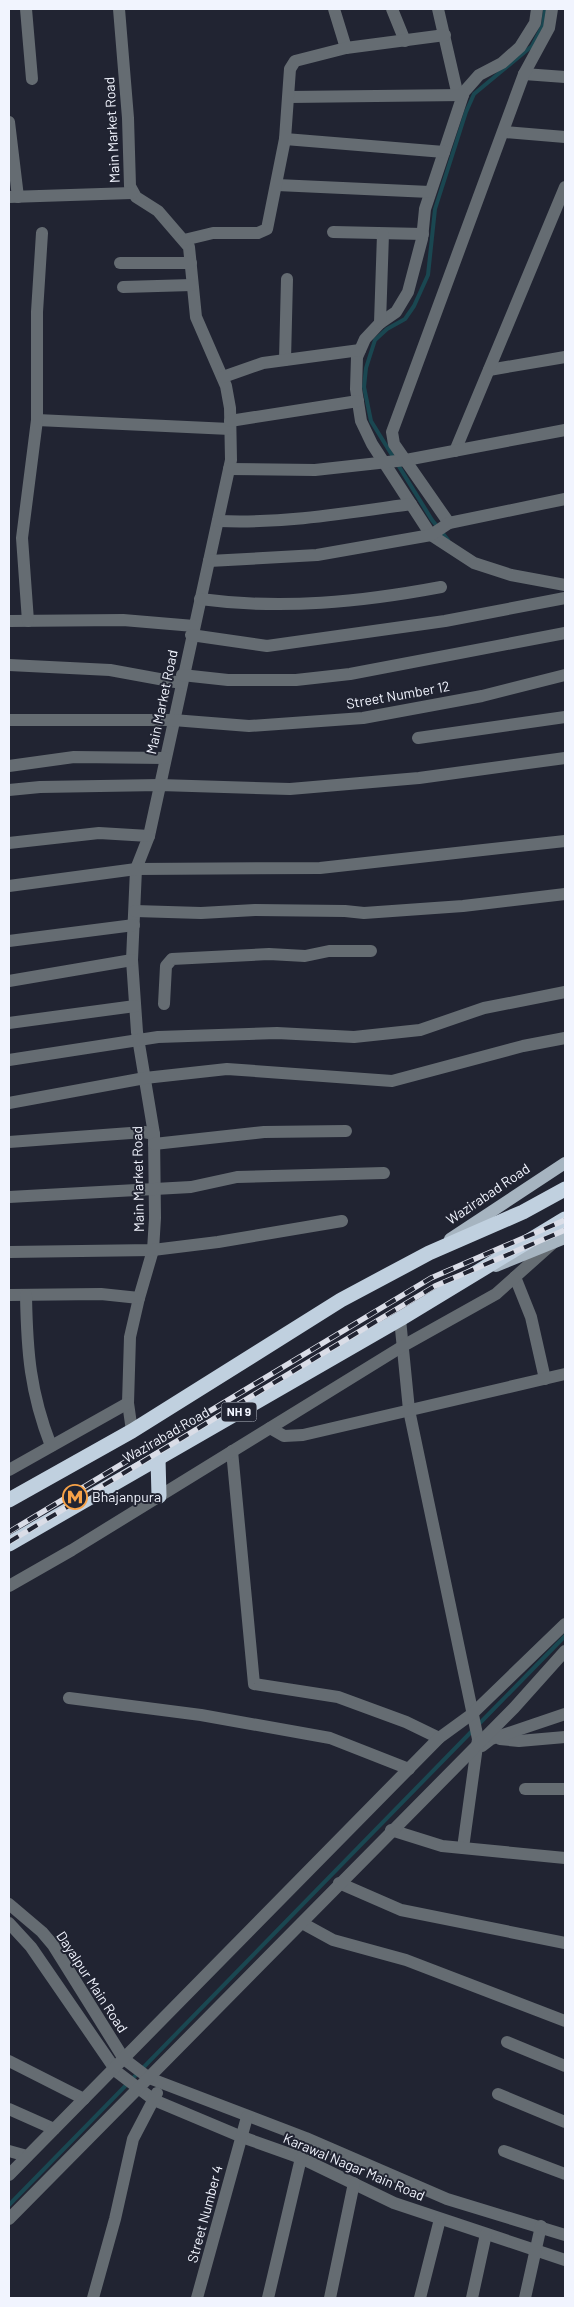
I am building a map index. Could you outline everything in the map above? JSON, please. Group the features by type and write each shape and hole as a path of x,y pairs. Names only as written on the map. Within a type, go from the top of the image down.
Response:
{"highway":[{"name":"Wazirabad Road","path":"9,1500 132,1431 341,1300 429,1252 523,1212 565,1189"},
{"name":"Wazirabad Road","path":"9,1544 400,1319 565,1218"},
{"path":"158,1459 159,1496"}],"main road":[{"name":"Wazirabad Road","path":"429,1252 565,1164"},
{"name":"Wazirabad Road","path":"469,1278 565,1238"}],"street":[{"path":"26,9 32,79"},
{"name":"Main Market Road","path":"120,9 132,193 158,211 189,246 192,285 199,327 223,377 230,408 229,469 192,630 149,836 136,869 132,960 138,1040 154,1139 155,1188 153,1250 130,1337 128,1403 132,1431"},
{"path":"334,9 346,48"},
{"path":"392,9 405,40"},
{"path":"438,9 460,96"},
{"path":"439,528 394,461 361,421 358,401 357,357 365,339 380,323 396,312 408,292 422,234 425,209 460,96 480,75 502,63 520,47 535,23 537,9"},
{"path":"552,9 549,28 524,74 395,421 392,438 394,461 411,504 439,528 474,563 511,575 565,585"},
{"path":"184,240 213,233 263,232 269,224 285,139 290,69 295,61 346,48 445,35"},
{"path":"524,74 565,77"},
{"path":"288,97 460,96"},
{"path":"9,122 13,197 132,193"},
{"path":"504,132 565,137"},
{"path":"285,139 444,152"},
{"path":"277,185 430,192"},
{"path":"455,451 565,188"},
{"path":"28,621 22,538 37,420 37,312 42,232"},
{"path":"333,232 422,234"},
{"path":"380,323 383,234"},
{"path":"120,263 191,263"},
{"path":"285,360 287,279"},
{"path":"122,287 192,285"},
{"path":"223,377 263,363 360,350"},
{"path":"489,370 565,357"},
{"path":"37,420 230,425 358,401"},
{"path":"229,469 315,470 394,461 565,430"},
{"path":"209,561 317,555 565,498"},
{"path":"218,521 249,522 311,518 411,504"},
{"path":"200,598 239,604 314,604 378,597 441,587"},
{"path":"9,621 123,620 192,630 268,646 445,621 565,598"},
{"path":"9,666 110,670 182,679 296,680 350,674 565,633"},
{"name":"Street Number 12","path":"9,720 173,720 249,726 363,718 482,696 565,676"},
{"path":"418,738 565,717"},
{"path":"9,766 74,757 165,758"},
{"path":"9,790 40,787 160,785 290,789 419,778 565,758"},
{"path":"9,843 99,833 149,836"},
{"path":"9,886 136,869 320,868 565,841"},
{"path":"135,911 202,913 255,910 344,911 364,914 463,906 565,894"},
{"path":"9,941 134,925"},
{"path":"164,1004 166,966 172,959 269,954 305,956 329,951 371,951"},
{"path":"9,981 132,960"},
{"path":"9,1060 138,1040 197,1035 276,1033 354,1037 407,1032 426,1029 484,1008 565,992"},
{"path":"9,1023 135,1006"},
{"path":"9,1103 145,1078 228,1069 392,1081 523,1046 565,1038"},
{"path":"9,1142 144,1132 154,1139 264,1132 346,1131"},
{"path":"9,1197 192,1187 238,1177 384,1173"},
{"path":"9,1252 153,1250 218,1242 342,1221"},
{"path":"9,1586 402,1346 496,1294 553,1243"},
{"path":"515,1278 531,1317 544,1379"},
{"path":"9,1296 101,1294 139,1298"},
{"path":"26,1295 28,1361 34,1395 51,1446"},
{"path":"400,1319 409,1410 478,1744 463,1848"},
{"path":"270,1428 284,1436 297,1435 565,1374"},
{"path":"9,1470 128,1403"},
{"path":"232,1451 254,1684 338,1697 406,1722 439,1738"},
{"path":"9,2174 84,2099 116,2070 439,1738 472,1720 565,1624"},
{"path":"9,2219 135,2086 150,2078 391,1830 514,1708 565,1651"},
{"path":"69,1698 201,1715 330,1738 409,1768"},
{"path":"495,1739 565,1714"},
{"path":"478,1744 491,1739 519,1741 565,1737"},
{"path":"525,1789 565,1789"},
{"path":"391,1830 442,1846 565,1858"},
{"path":"339,1883 401,1910 565,1942"},
{"name":"Dayalpur Main Road","path":"9,1904 42,1932 53,1945 125,2060"},
{"name":"Dayalpur Main Road","path":"9,1923 30,1947 116,2070"},
{"path":"302,1923 333,1940 406,1960 565,2021"},
{"path":"507,2042 565,2066"},
{"name":"Karawal Nagar Main Road","path":"125,2060 150,2078 247,2117 306,2138 447,2198 565,2235"},
{"path":"9,2061 84,2099"},
{"name":"Karawal Nagar Main Road","path":"116,2070 154,2100 242,2137 301,2158 394,2203 565,2260"},
{"path":"93,2298 115,2219 133,2139 154,2100 150,2078"},
{"path":"498,2094 565,2122"},
{"path":"9,2109 54,2129"},
{"name":"Street Number 4","path":"197,2298 247,2117"},
{"path":"9,2150 27,2156"},
{"path":"504,2151 565,2174"},
{"path":"268,2298 301,2158"},
{"path":"330,2298 354,2183"},
{"path":"420,2298 440,2219"},
{"path":"525,2298 541,2226"},
{"path":"472,2298 486,2234"}],"waterway":[{"path":"448,540 432,520 371,421 364,387 366,368 375,340 387,329 405,319 414,306 428,275 435,209 466,112 474,94 532,46 543,25 545,9"},
{"path":"477,1726 565,1636"},
{"path":"9,2205 472,1731"}],"railway":[{"path":"9,1532 431,1278 565,1220"},
{"path":"9,1542 435,1286 565,1230"}],"place":[{"name":"Bhajanpura","path":"75,1497"}]}
